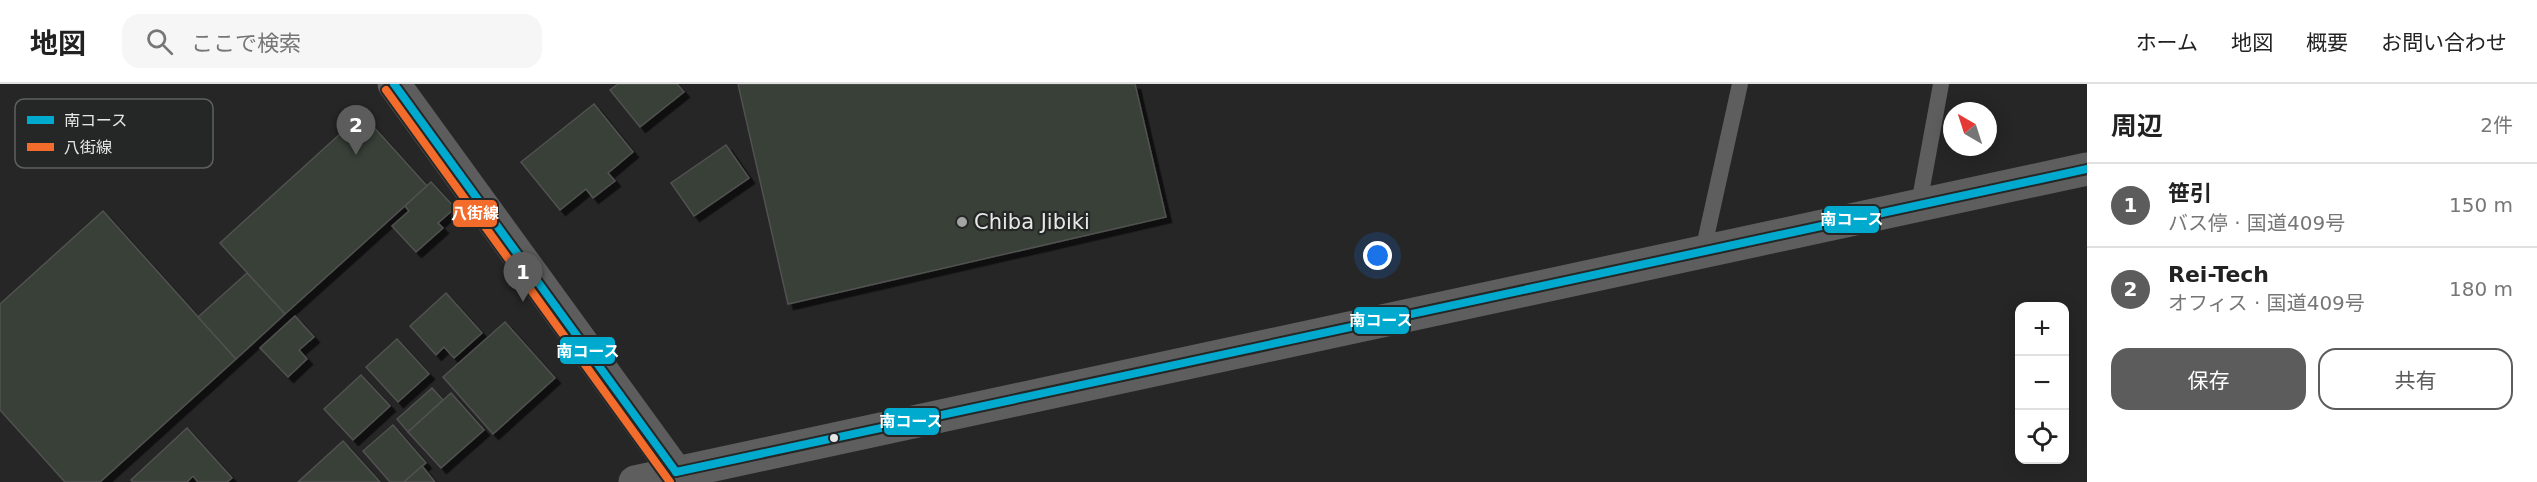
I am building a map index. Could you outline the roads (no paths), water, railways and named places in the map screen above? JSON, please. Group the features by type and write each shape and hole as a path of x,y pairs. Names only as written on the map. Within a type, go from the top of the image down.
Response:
{"highway":[{"path":"394,84 679,477"}],"street":[{"path":"634,482 679,477 1703,251 2087,169"}],"lane":[{"path":"1703,251 1740,84"},
{"path":"1919,204 1941,84"}],"place":[{"name":"Rei-Tech","path":"356,155"},
{"name":"Chiba Jibiki","path":"962,222"},
{"name":"笹引","path":"523,302"}]}
